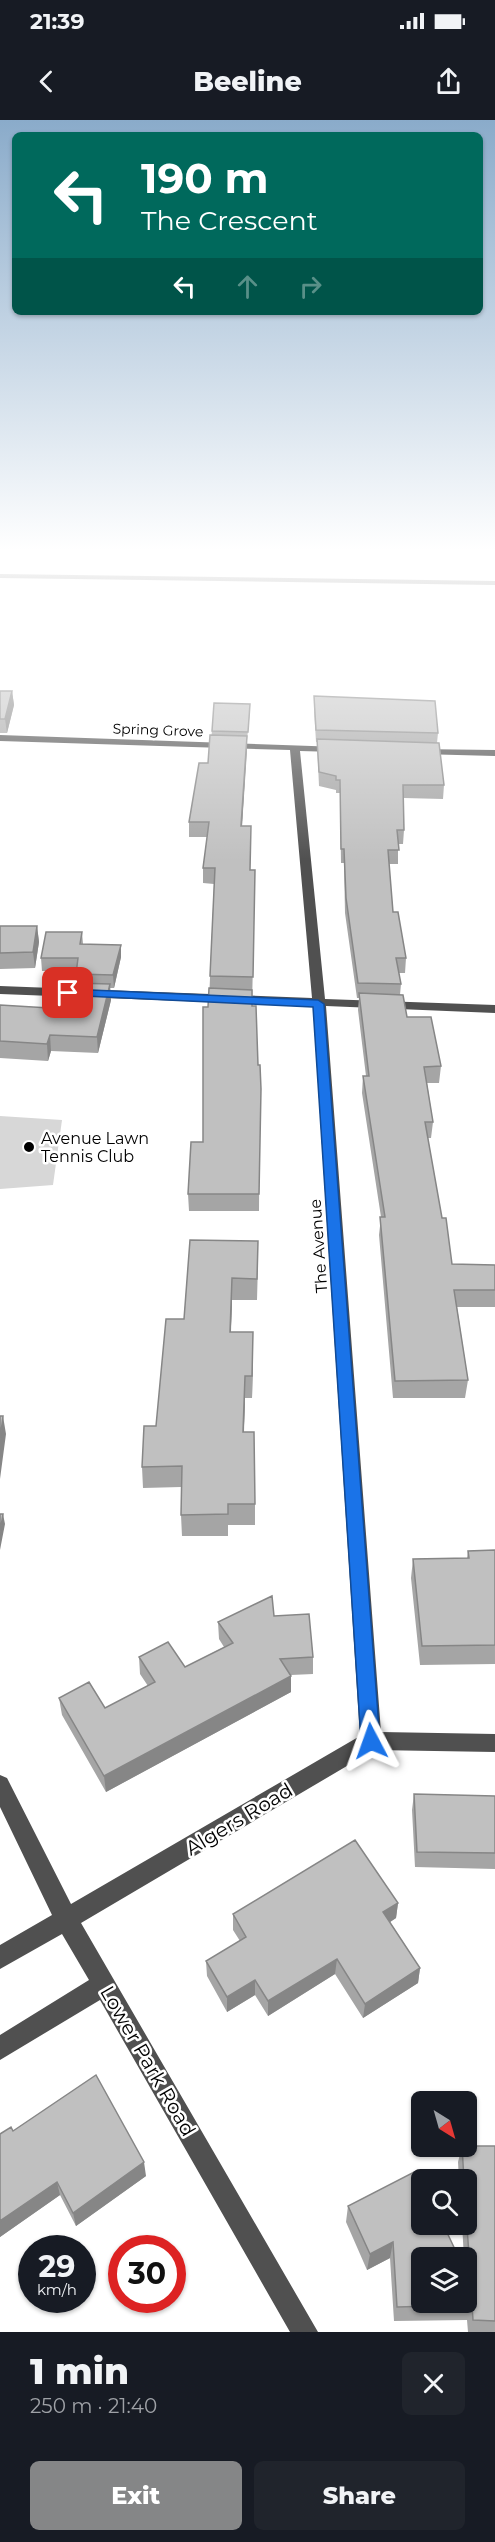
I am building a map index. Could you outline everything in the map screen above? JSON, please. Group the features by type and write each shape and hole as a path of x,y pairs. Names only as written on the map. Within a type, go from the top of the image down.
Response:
{"street":[{"name":"Spring Grove","path":"0,738 342,749"},
{"name":"The Avenue","path":"295,748 318,1004 371,1741"},
{"path":"412,751 495,753"},
{"path":"0,990 495,1009"},
{"path":"371,1741 495,1743"},
{"name":"Algers Road","path":"0,1958 68,1921 371,1741"},
{"name":"Lower Park Road","path":"0,1785 68,1921 305,2332"},
{"path":"0,2048 104,1984"}],"shaded area":[{"name":"Avenue Lawn Tennis Club","path":"0,1116 62,1120 53,1185 0,1189"}],"building":[{"path":"0,691 12,691 5,719 0,719"},
{"path":"314,696 435,701 438,733 316,730"},
{"path":"214,703 250,704 248,732 212,731"},
{"path":"210,735 247,736 241,826 251,826 250,870 255,870 253,977 210,976 215,868 203,868 209,822 189,822 199,763 208,763"},
{"path":"317,739 439,743 444,785 403,785 404,830 397,830 399,850 388,850 393,912 398,912 406,958 396,958 401,984 358,983 346,898 344,849 341,849 340,780 336,780 336,776 319,772"},
{"path":"0,926 37,926 33,952 0,953"},
{"path":"46,932 82,932 80,944 121,945 113,975 76,974 78,958 41,958"},
{"path":"74,983 110,984 97,1037 50,1035 47,1044 0,1041 0,1005 70,1008"},
{"path":"209,988 252,990 252,1006 256,1006 261,1089 259,1194 188,1194 191,1142 203,1142 203,1007 208,1007"},
{"path":"359,993 403,995 407,1017 431,1017 441,1066 424,1067 433,1122 425,1122 442,1218 446,1218 452,1264 495,1265 495,1290 454,1290 468,1380 395,1381 380,1217 385,1217 363,1076 369,1076"},
{"path":"190,1240 258,1241 257,1279 232,1278 230,1332 253,1332 252,1376 245,1376 243,1432 254,1432 255,1504 228,1504 228,1514 181,1515 182,1466 142,1467 144,1426 156,1426 166,1319 184,1319"},
{"path":"0,1416 3,1416 0,1440"},
{"path":"0,1514 3,1514 0,1532"},
{"path":"495,1550 495,1645 422,1646 413,1559 469,1558 468,1551"},
{"path":"272,1596 274,1616 309,1614 313,1657 280,1659 291,1676 104,1776 59,1698 89,1682 105,1708 155,1682 139,1657 168,1642 185,1667 233,1643 218,1622"},
{"path":"414,1794 495,1796 495,1853 417,1852"},
{"path":"355,1840 398,1903 383,1912 420,1968 365,2004 337,1959 268,2001 255,1980 227,1997 206,1961 246,1937 233,1914"},
{"path":"96,2075 144,2162 73,2213 57,2182 0,2221 0,2134 11,2127 13,2131"},
{"path":"477,2146 495,2146 495,2321 473,2320 473,2313 477,2313 477,2247 468,2247 468,2235 477,2235 477,2169 463,2169 463,2157 477,2157"},
{"path":"411,2174 411,2235 448,2235 454,2247 411,2247 411,2307 397,2307 393,2242 370,2254 348,2206"}],"place":[{"name":"Avenue Lawn Tennis Club","path":"29,1147"}],"route":[{"path":"68,993 318,1004 371,1741"}]}
